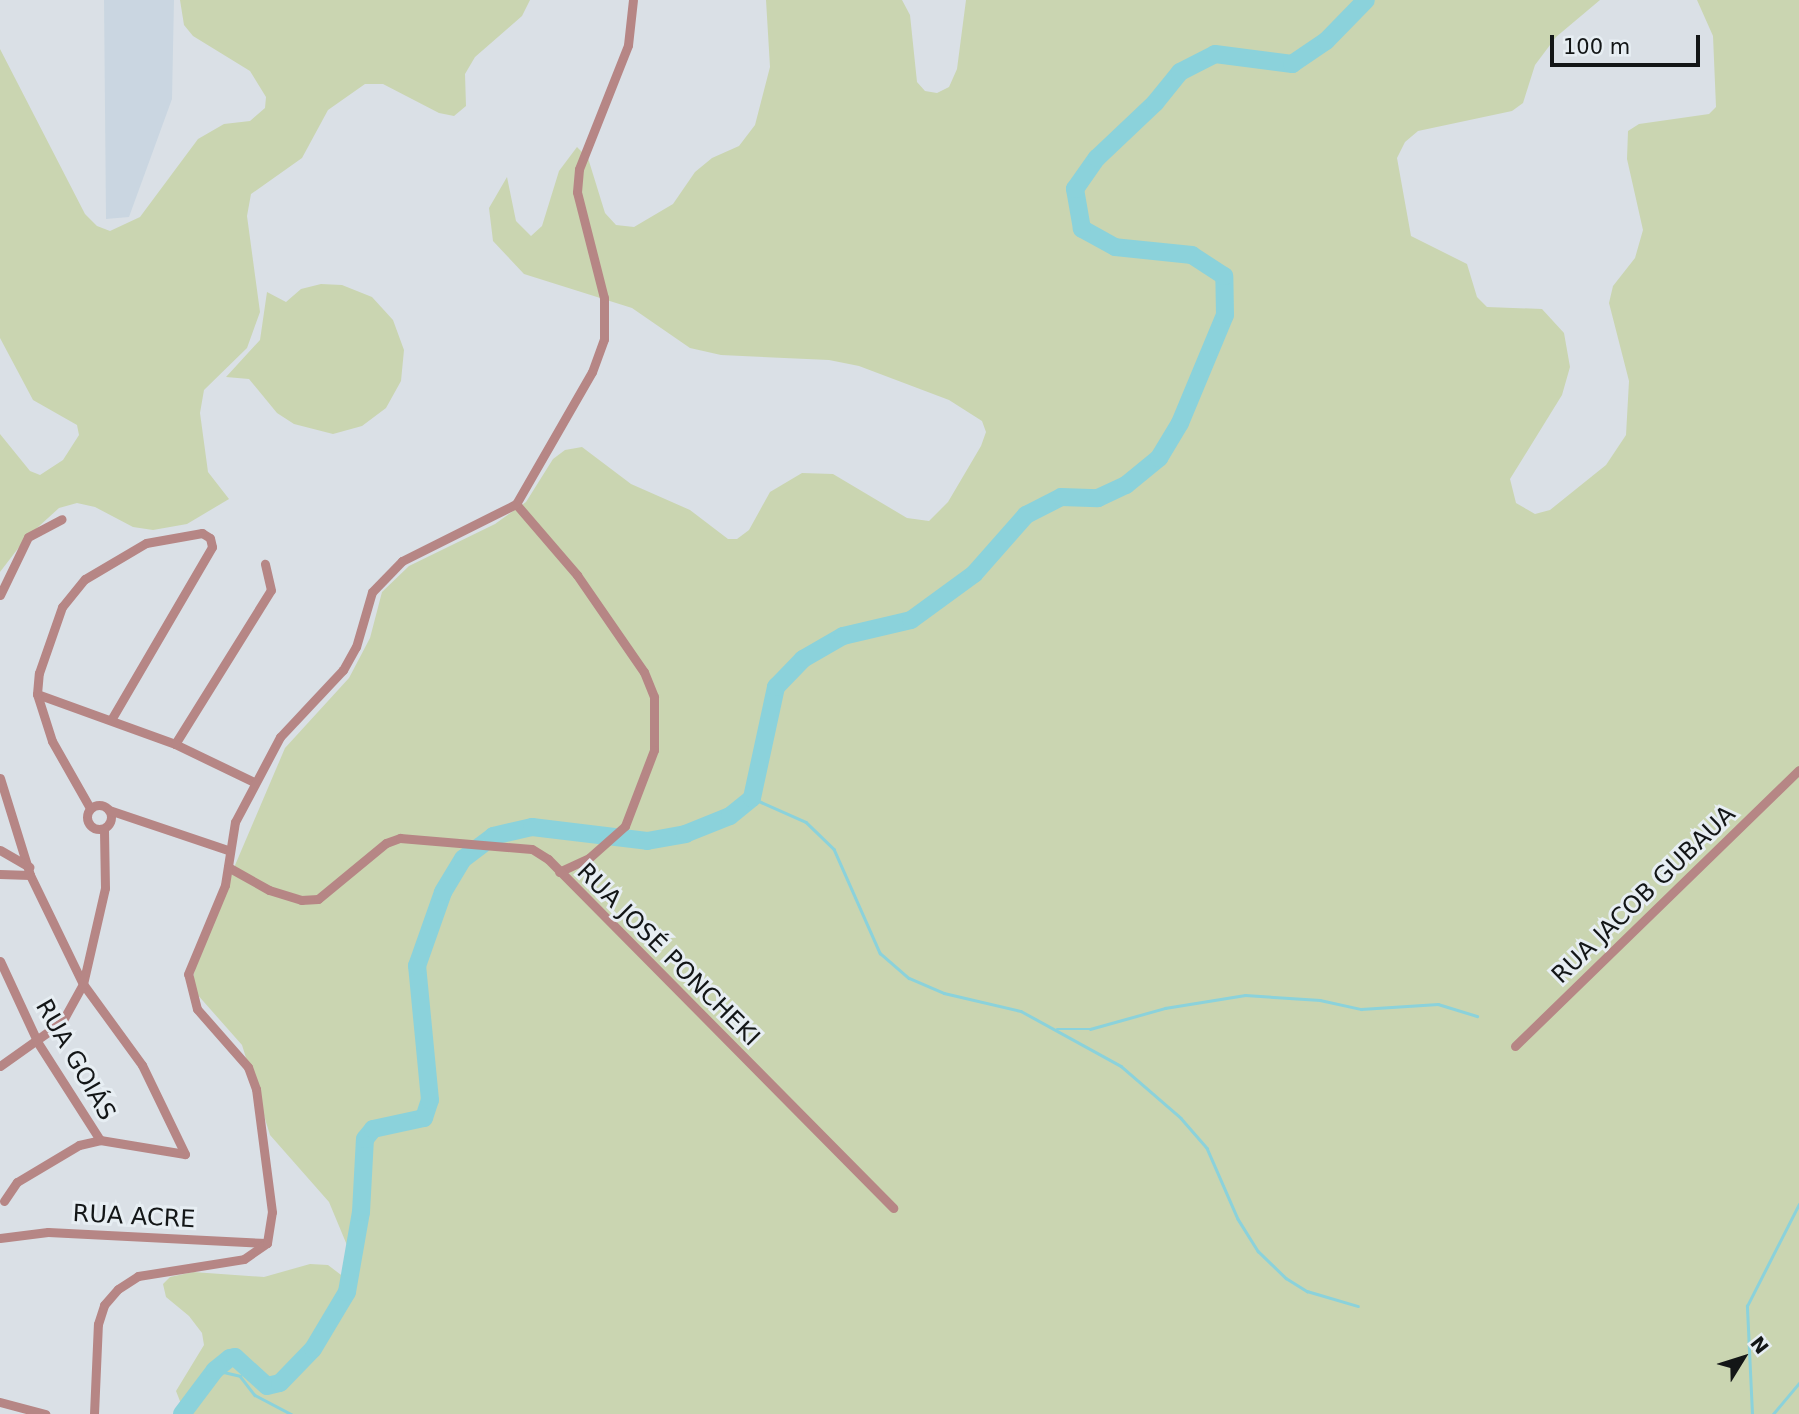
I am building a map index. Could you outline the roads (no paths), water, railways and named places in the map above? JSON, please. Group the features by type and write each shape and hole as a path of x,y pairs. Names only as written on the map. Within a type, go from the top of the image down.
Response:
{"street":[{"path":"94,1414 98,1324 104,1305 118,1289 138,1276 244,1259 267,1243 272,1212 257,1089 248,1067 190,994 188,974 228,867 228,850 235,822 254,782 280,737 343,670 356,647 372,592 386,573 516,503 592,372 604,339 604,298 577,192 579,169 628,44 634,0"},
{"name":"RUA JOSÉ PONCHEKI","path":"516,503 577,576 644,672 654,697 654,750 625,826 589,858 559,872 893,1208"},
{"path":"0,595 28,537 62,519"},
{"path":"104,829 89,824 90,808 52,741 37,694 39,673 72,591 146,543 202,533 210,538 212,547 110,720"},
{"path":"175,744 271,590 265,565"},
{"path":"37,694 175,744 254,782"},
{"name":"RUA JACOB GUBAUA","path":"1515,1046 1799,770"},
{"path":"0,778 29,871 83,984 142,1065 185,1154 100,1140 60,1153 12,1187 4,1200"},
{"path":"90,808 103,805 109,810 228,850"},
{"path":"104,829 111,823 109,810"},
{"path":"0,1066 38,1043 62,1022 83,984 105,888 104,829"},
{"path":"228,867 269,890 301,900 332,892 386,843 400,838 510,844 532,849 559,872"},
{"path":"0,850 29,871"},
{"path":"0,874 29,871"},
{"name":"RUA GOIÁS","path":"0,961 38,1043 100,1140"},
{"name":"RUA ACRE","path":"0,1238 48,1233 267,1243"},
{"path":"0,1402 45,1414"}],"waterway":[{"path":"182,1414 215,1370 230,1358 235,1357 267,1386 280,1383 313,1349 347,1292 361,1212 365,1139 373,1129 424,1118 430,1100 417,966 443,892 463,859 493,836 532,827 647,841 685,834 730,816 752,798 776,687 803,659 843,636 911,620 974,574 1026,515 1061,497 1098,498 1126,485 1159,458 1180,423 1225,315 1224,276 1192,255 1115,247 1082,229 1075,189 1097,158 1155,103 1180,72 1215,54 1292,64 1326,41 1366,0"},
{"path":"752,798 806,822 834,849 880,953 909,978 944,993 1021,1011 1121,1066 1181,1118 1207,1148 1238,1219 1258,1251 1286,1278 1307,1291 1358,1306"},
{"path":"1057,1029 1090,1029 1165,1008 1245,995 1320,1000 1361,1009 1438,1004 1477,1016"},
{"path":"1752,1414 1747,1306 1799,1204"},
{"path":"215,1370 240,1376 255,1395 291,1414"},
{"path":"1773,1414 1799,1383"}]}
